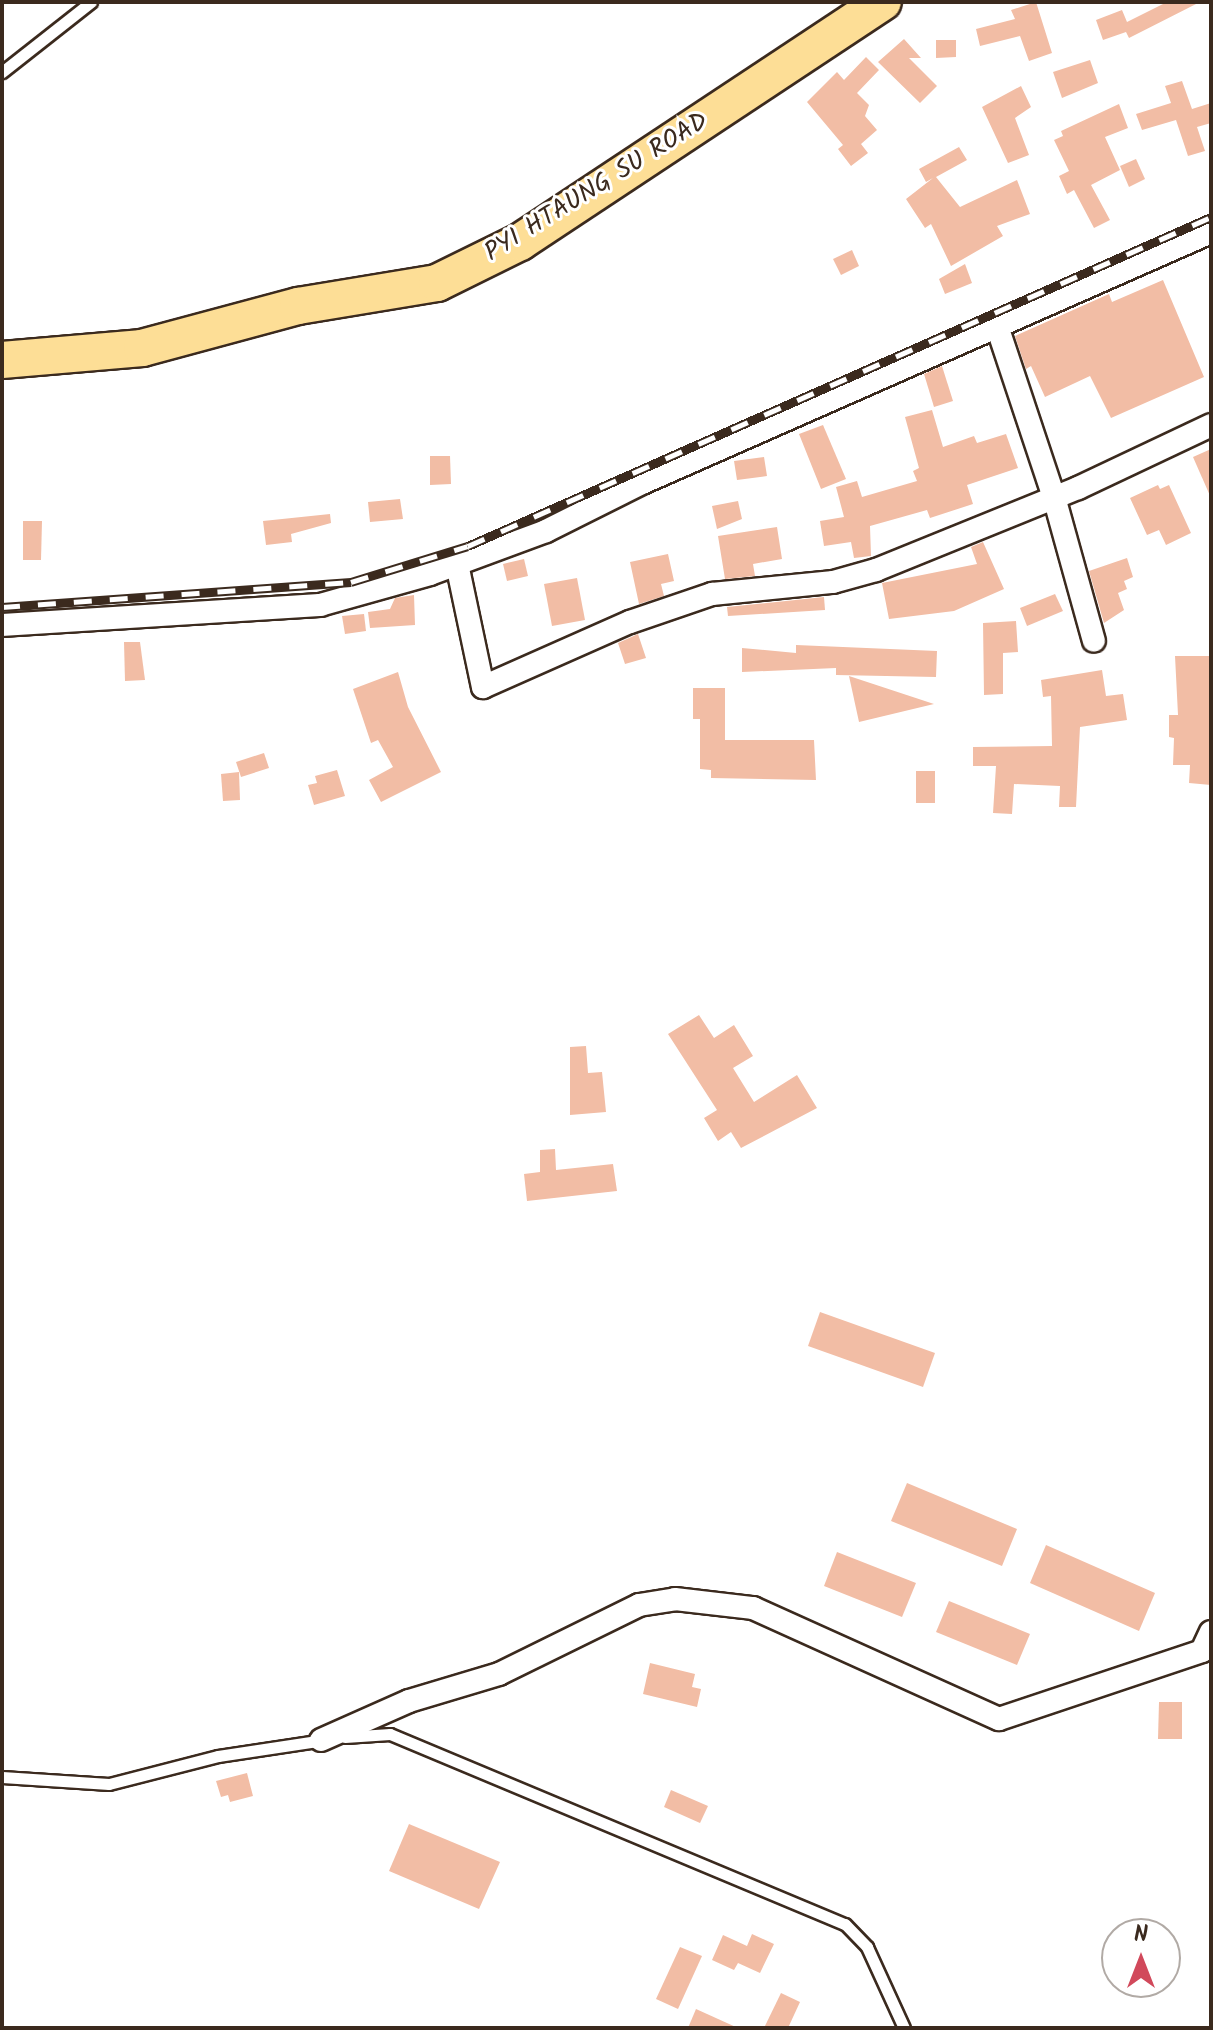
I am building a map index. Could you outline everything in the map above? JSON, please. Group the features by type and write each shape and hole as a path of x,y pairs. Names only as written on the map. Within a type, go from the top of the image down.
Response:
{"highway":[{"name":"PYI HTAUNG SU ROAD","path":"2,360 142,348 298,306 437,283 520,242 883,2"}],"street":[{"path":"2,625 320,605 457,564 546,531 642,483 1211,232"},
{"path":"997,326 1054,497 1094,641"},
{"path":"457,564 483,687 630,622 712,594 833,582 862,574 1054,497 1211,425"},
{"path":"321,1740 409,1701 499,1674 639,1605 675,1599 753,1608 999,1719 1202,1651 1211,1632"}],"lane":[{"path":"2,72 91,2"},
{"path":"2,1777 109,1784 218,1756 321,1740 390,1734 845,1924 867,1947 904,2028"}],"building":[{"path":"1036,2 1052,53 1029,61 1020,36 980,46 976,29 1015,19 1011,10"},
{"path":"1167,2 1200,2 1129,38 1126,32 1103,40 1096,20 1122,10 1127,22"},
{"path":"904,39 921,58 909,58 937,86 920,103 878,62"},
{"path":"936,40 956,40 956,57 936,58"},
{"path":"866,57 879,70 857,93 869,105 865,116 877,130 861,144 868,153 851,166 838,149 843,145 807,102 837,72 844,80"},
{"path":"1090,60 1098,83 1062,98 1053,72"},
{"path":"1182,81 1192,109 1211,103 1211,123 1197,127 1205,151 1188,156 1176,120 1142,130 1136,114 1171,103 1165,86"},
{"path":"1021,86 1031,107 1015,118 1029,155 1008,163 982,107"},
{"path":"1119,104 1128,128 1105,137 1120,170 1091,185 1110,220 1094,228 1074,190 1067,194 1059,176 1069,171 1054,140 1063,136 1061,131"},
{"path":"959,147 967,160 936,177 960,207 1017,180 1030,214 997,226 1003,236 951,266 931,224 925,228 906,199 933,178 926,182 919,169"},
{"path":"1136,159 1145,179 1129,187 1120,166"},
{"path":"852,250 859,266 841,275 833,259"},
{"path":"965,264 972,283 945,294 939,279"},
{"path":"1163,280 1204,377 1111,418 1090,376 1045,397 1031,366 1026,369 1015,336 1109,294 1112,302"},
{"path":"942,366 953,401 934,407 924,374"},
{"path":"932,410 943,447 974,436 977,443 1006,434 1018,468 967,485 973,504 930,518 927,510 870,526 871,556 854,558 851,542 824,546 820,521 844,517 836,487 857,481 862,497 917,481 913,471 919,468 905,417"},
{"path":"823,425 846,479 821,489 799,434"},
{"path":"1211,449 1211,498 1193,457"},
{"path":"430,456 450,456 451,484 430,485"},
{"path":"764,457 767,476 737,480 734,461"},
{"path":"1158,485 1160,489 1169,485 1191,533 1166,545 1159,530 1147,535 1130,498"},
{"path":"400,499 403,519 370,522 368,502"},
{"path":"738,501 742,519 717,529 712,506"},
{"path":"330,514 331,523 291,534 292,542 266,545 263,521"},
{"path":"23,521 42,521 41,560 23,560"},
{"path":"777,527 782,559 753,564 755,576 725,579 718,536"},
{"path":"983,542 1004,589 954,611 889,619 882,583 977,564 971,547"},
{"path":"668,554 674,581 661,584 664,596 639,604 630,562"},
{"path":"1127,558 1133,577 1124,581 1127,589 1118,593 1124,610 1104,623 1089,571"},
{"path":"524,559 528,576 507,581 503,564"},
{"path":"577,578 585,620 552,626 544,584"},
{"path":"1055,594 1063,611 1027,626 1020,608"},
{"path":"414,595 415,625 370,628 368,612 390,609 395,598"},
{"path":"824,597 825,610 728,616 727,607"},
{"path":"364,614 366,631 345,634 342,616"},
{"path":"1016,621 1018,652 1003,653 1003,694 984,695 983,623"},
{"path":"638,634 646,658 625,664 618,643"},
{"path":"124,642 140,642 145,680 125,681"},
{"path":"796,645 937,651 936,677 836,675 836,668 742,672 742,648 796,653"},
{"path":"1175,656 1211,656 1211,785 1189,783 1190,765 1173,765 1174,738 1169,737 1169,715 1178,715"},
{"path":"1102,670 1106,696 1123,694 1127,720 1080,727 1076,807 1059,807 1060,786 1014,784 1012,814 993,813 996,766 973,766 973,747 1052,746 1051,696 1043,697 1041,680"},
{"path":"398,672 408,707 441,772 381,802 369,780 393,767 378,740 371,743 353,689"},
{"path":"849,676 934,704 859,722"},
{"path":"693,688 725,688 725,740 814,740 816,780 711,778 711,770 700,769 700,719 693,719"},
{"path":"264,753 269,768 241,777 236,762"},
{"path":"337,770 345,796 314,805 308,785 317,783 315,776"},
{"path":"916,771 935,771 935,803 916,803"},
{"path":"239,772 240,800 223,801 221,774"},
{"path":"699,1015 714,1038 734,1025 753,1056 733,1068 754,1102 797,1075 817,1108 741,1148 731,1132 718,1141 704,1118 717,1110 668,1034"},
{"path":"586,1046 588,1073 602,1072 606,1112 570,1115 570,1047"},
{"path":"555,1149 556,1170 613,1164 617,1191 527,1201 524,1174 540,1172 540,1150"},
{"path":"820,1312 935,1353 923,1387 808,1346"},
{"path":"907,1483 1017,1529 1002,1566 891,1521"},
{"path":"1046,1545 1155,1593 1139,1631 1030,1583"},
{"path":"837,1552 916,1583 902,1617 824,1586"},
{"path":"949,1601 1030,1634 1017,1665 936,1632"},
{"path":"650,1663 695,1674 692,1687 701,1689 697,1707 643,1694"},
{"path":"1159,1702 1182,1702 1182,1739 1158,1739"},
{"path":"247,1773 253,1796 230,1802 228,1795 221,1797 216,1781"},
{"path":"671,1790 708,1806 700,1823 664,1807"},
{"path":"409,1824 500,1862 479,1909 389,1871"},
{"path":"752,1934 774,1944 760,1973 738,1963 734,1970 712,1960 723,1935 747,1946"},
{"path":"680,1947 702,1956 678,2009 656,1999"},
{"path":"781,1993 800,2002 788,2028 764,2028"},
{"path":"696,2009 738,2028 688,2028"}],"railway":[{"path":"2,607 351,582 468,546 1211,217"}]}
